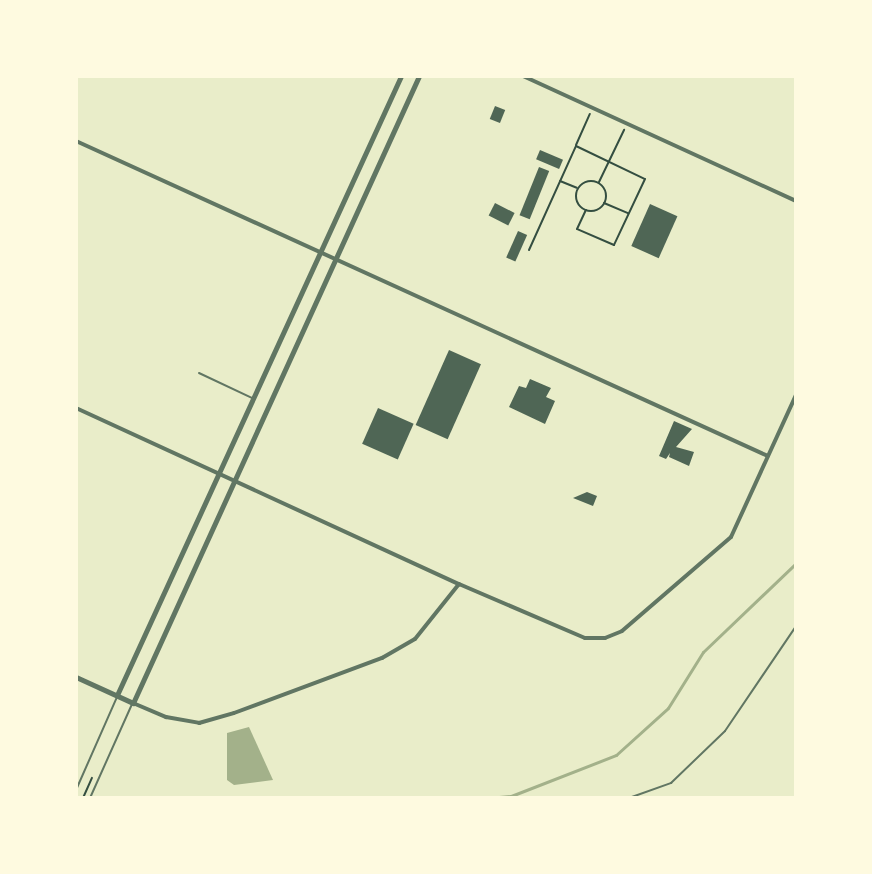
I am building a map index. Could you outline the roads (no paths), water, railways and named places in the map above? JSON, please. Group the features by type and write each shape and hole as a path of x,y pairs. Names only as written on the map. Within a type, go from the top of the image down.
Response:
{"street":[{"path":"117,695 401,76"},
{"path":"133,703 419,76"},
{"path":"523,76 796,201"},
{"path":"76,141 768,456"},
{"path":"76,408 459,584 585,638 622,631 722,549 796,395"},
{"path":"76,677 166,717 199,723 382,658 415,639 459,584"}],"lane":[{"path":"199,373 253,398"},
{"path":"629,798 671,783 725,731 796,626"},
{"path":"76,790 117,695"},
{"path":"90,798 133,703"}],"waterway":[{"path":"488,798 511,796 616,755 668,708 703,652 796,563"}]}
